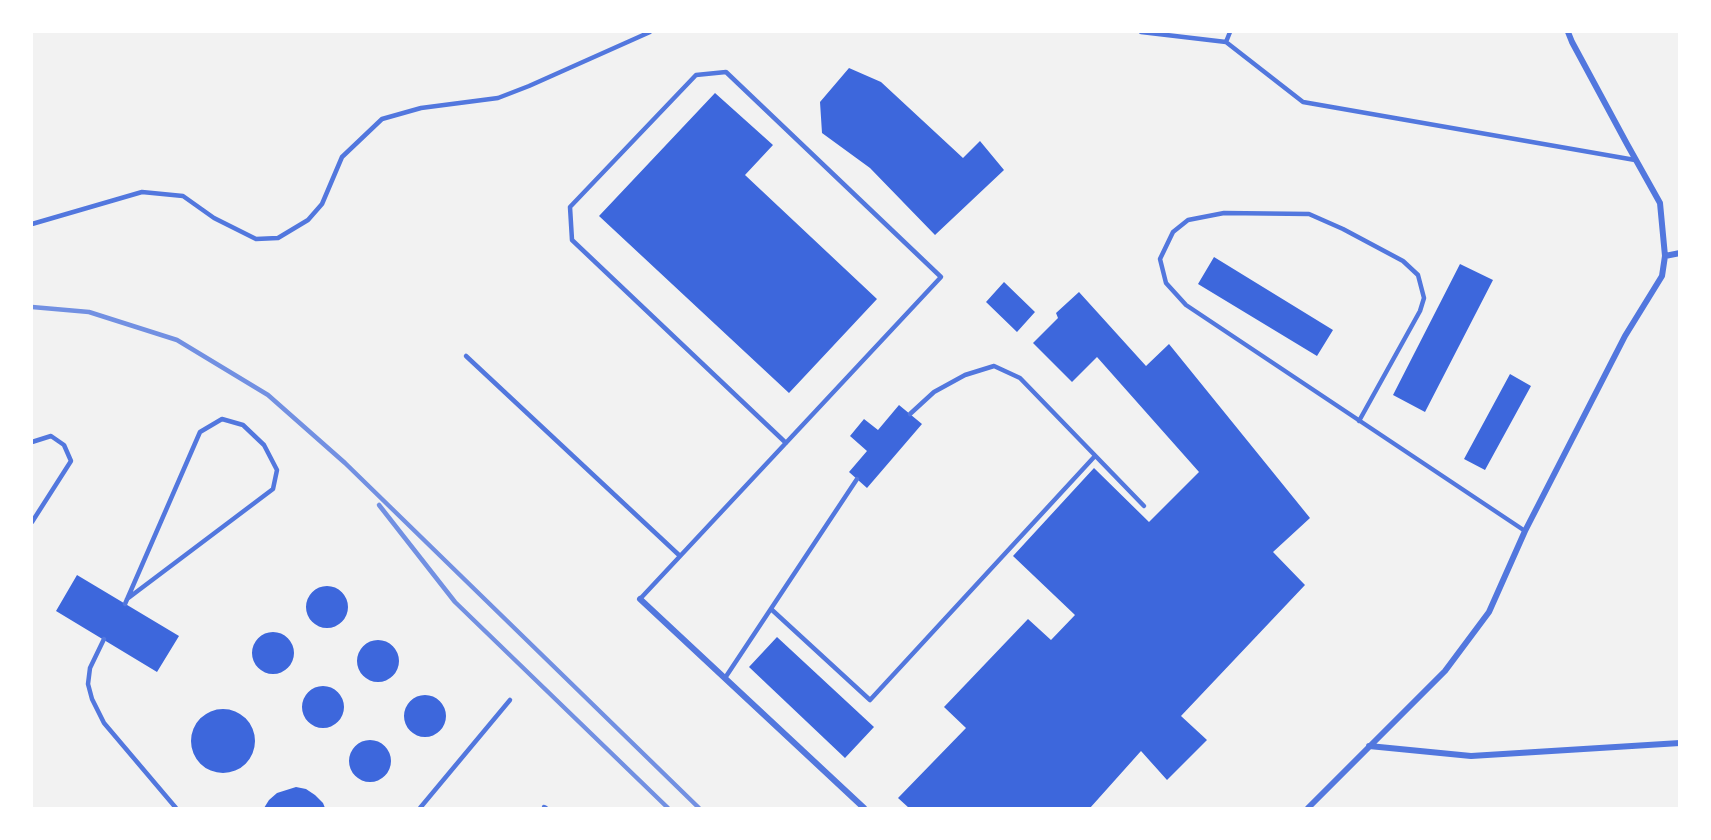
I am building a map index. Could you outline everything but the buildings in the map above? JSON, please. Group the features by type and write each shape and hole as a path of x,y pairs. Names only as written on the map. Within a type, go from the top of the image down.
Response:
{"street":[{"path":"1308,808 1445,671 1489,612 1526,531 1625,336 1662,276 1665,256 1660,203 1568,32"},
{"path":"1665,256 1680,253"},
{"path":"640,599 864,808"},
{"path":"1369,746 1471,756 1680,743"}],"lane":[{"path":"32,224 142,192 183,196 214,218 256,239 278,238 308,220 322,204 342,157 382,119 421,108 498,98 650,32"},
{"path":"1142,32 1226,42 1303,102 1635,160"},
{"path":"1226,42 1230,32"},
{"path":"640,599 941,277 726,72 696,75 570,207 572,240 786,442"},
{"path":"1359,421 1420,311 1424,298 1419,276 1403,261 1309,214 1224,213 1188,220 1173,232 1160,259 1166,283 1186,305 1359,421 1526,531"},
{"path":"466,356 680,556"},
{"path":"910,414 933,392 965,375 994,366 1020,378 1144,506"},
{"path":"222,418 243,425 264,445 277,470 273,489 126,601 200,432 222,418"},
{"path":"32,442 51,436 64,446 70,461 32,522"},
{"path":"771,609 870,700 1095,456"},
{"path":"725,678 857,479"},
{"path":"104,639 90,668 88,684 92,699 104,723 176,808"},
{"path":"420,808 510,700"}],"railway":[{"path":"32,307 89,312 177,340 268,395 345,463 699,808"},
{"path":"379,505 455,602 668,808"}]}
